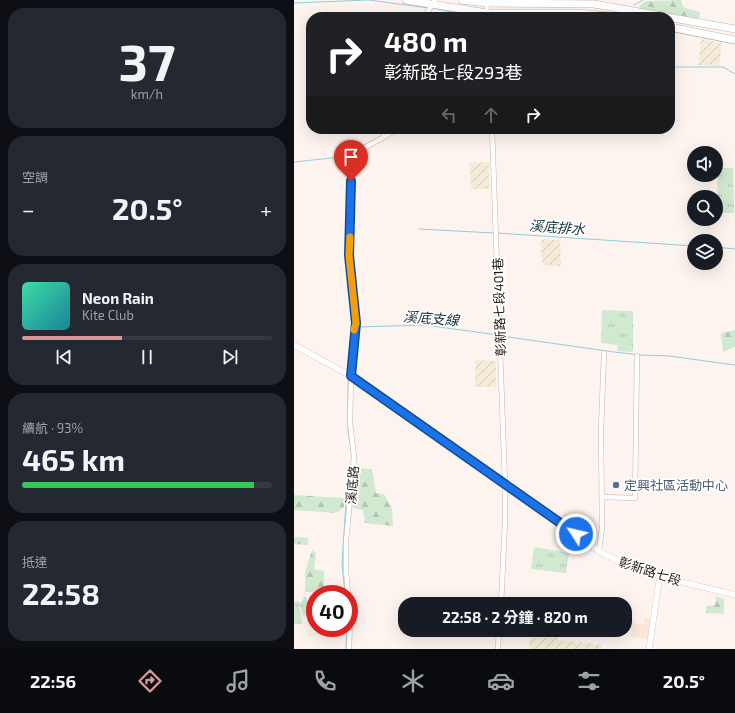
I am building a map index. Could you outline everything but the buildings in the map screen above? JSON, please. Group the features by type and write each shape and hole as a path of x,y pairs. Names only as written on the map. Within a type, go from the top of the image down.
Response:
{"main road":[{"path":"406,0 434,2 475,12"},
{"path":"462,0 487,2 594,4 639,12"},
{"path":"675,18 735,29"},
{"path":"675,28 735,40"}],"street":[{"path":"427,12 434,2"},
{"name":"溪底路","path":"347,585 346,542 354,457 350,423 351,376 356,323 349,255 352,172 355,153 381,134"},
{"name":"彰新路七段401巷","path":"492,134 505,484 505,522 501,597"},
{"name":"彰新路七段","path":"294,345 351,376 599,551 625,565 660,576 735,595"},
{"path":"599,551 603,497 601,430 604,353"},
{"path":"603,497 635,498 637,356"},
{"path":"649,649 660,576"},
{"path":"348,649 349,637"},
{"path":"498,649 499,637"}],"shaded area":[{"path":"701,39 722,43 719,66 698,65"},
{"path":"489,162 489,189 471,189 470,163"},
{"path":"541,239 560,240 561,266 542,265"},
{"path":"475,360 496,361 496,387 475,387"},
{"path":"632,617 635,624 643,625 644,618 651,619 649,639 631,637"},
{"path":"530,637 558,637 558,640 602,645 602,649 529,649"}],"green space":[{"path":"681,0 683,7 700,12 699,20 675,16 675,12 653,12 642,10 639,6 646,1"},
{"path":"723,168 733,168 735,246 734,213 723,213 723,190 717,190 717,182 723,182"},
{"path":"602,310 633,311 633,352 617,351 618,345 601,343"},
{"path":"735,330 735,347 723,352 721,333"},
{"path":"354,468 372,469 376,493 384,494 392,509 393,526 365,523 363,510 353,508"},
{"path":"294,495 344,498 344,508 336,513 294,510"},
{"path":"294,537 308,538 308,545 294,544"},
{"path":"534,547 569,553 566,573 531,569"},
{"path":"312,550 316,553 314,569 324,571 324,585 306,585 305,592 305,572"},
{"path":"305,596 306,615 303,615 300,604"},
{"path":"716,596 724,599 724,614 706,613 706,606 715,605"},
{"path":"294,601 299,601 302,624 294,624"}],"waterway":[{"path":"294,3 368,0 429,8"},
{"path":"634,5 643,0"},
{"path":"432,8 452,12"},
{"path":"675,32 735,44"},
{"path":"675,67 723,67 735,74"},
{"path":"351,156 355,150 381,136"},
{"name":"溪底支線","path":"294,162 351,156 348,188 348,230"},
{"name":"溪底排水","path":"419,229 494,233"},
{"name":"溪底排水","path":"497,233 687,246"},
{"name":"溪底排水","path":"723,248 735,249"},
{"name":"溪底支線","path":"349,275 352,327 355,327"},
{"name":"溪底支線","path":"358,327 425,325 498,335"},
{"path":"348,372 352,327"},
{"name":"溪底支線","path":"501,336 614,352 669,356 735,365"},
{"path":"344,585 342,564 346,500 352,458 348,430 348,377"},
{"path":"346,649 347,637"}],"slow traffic":[{"path":"350,237 349,255 356,323 354,330"}],"place":[{"name":"定興社區活動中心","path":"616,485"}],"route":[{"path":"351,181 349,255 356,323 354,329 351,376 576,534"}]}
